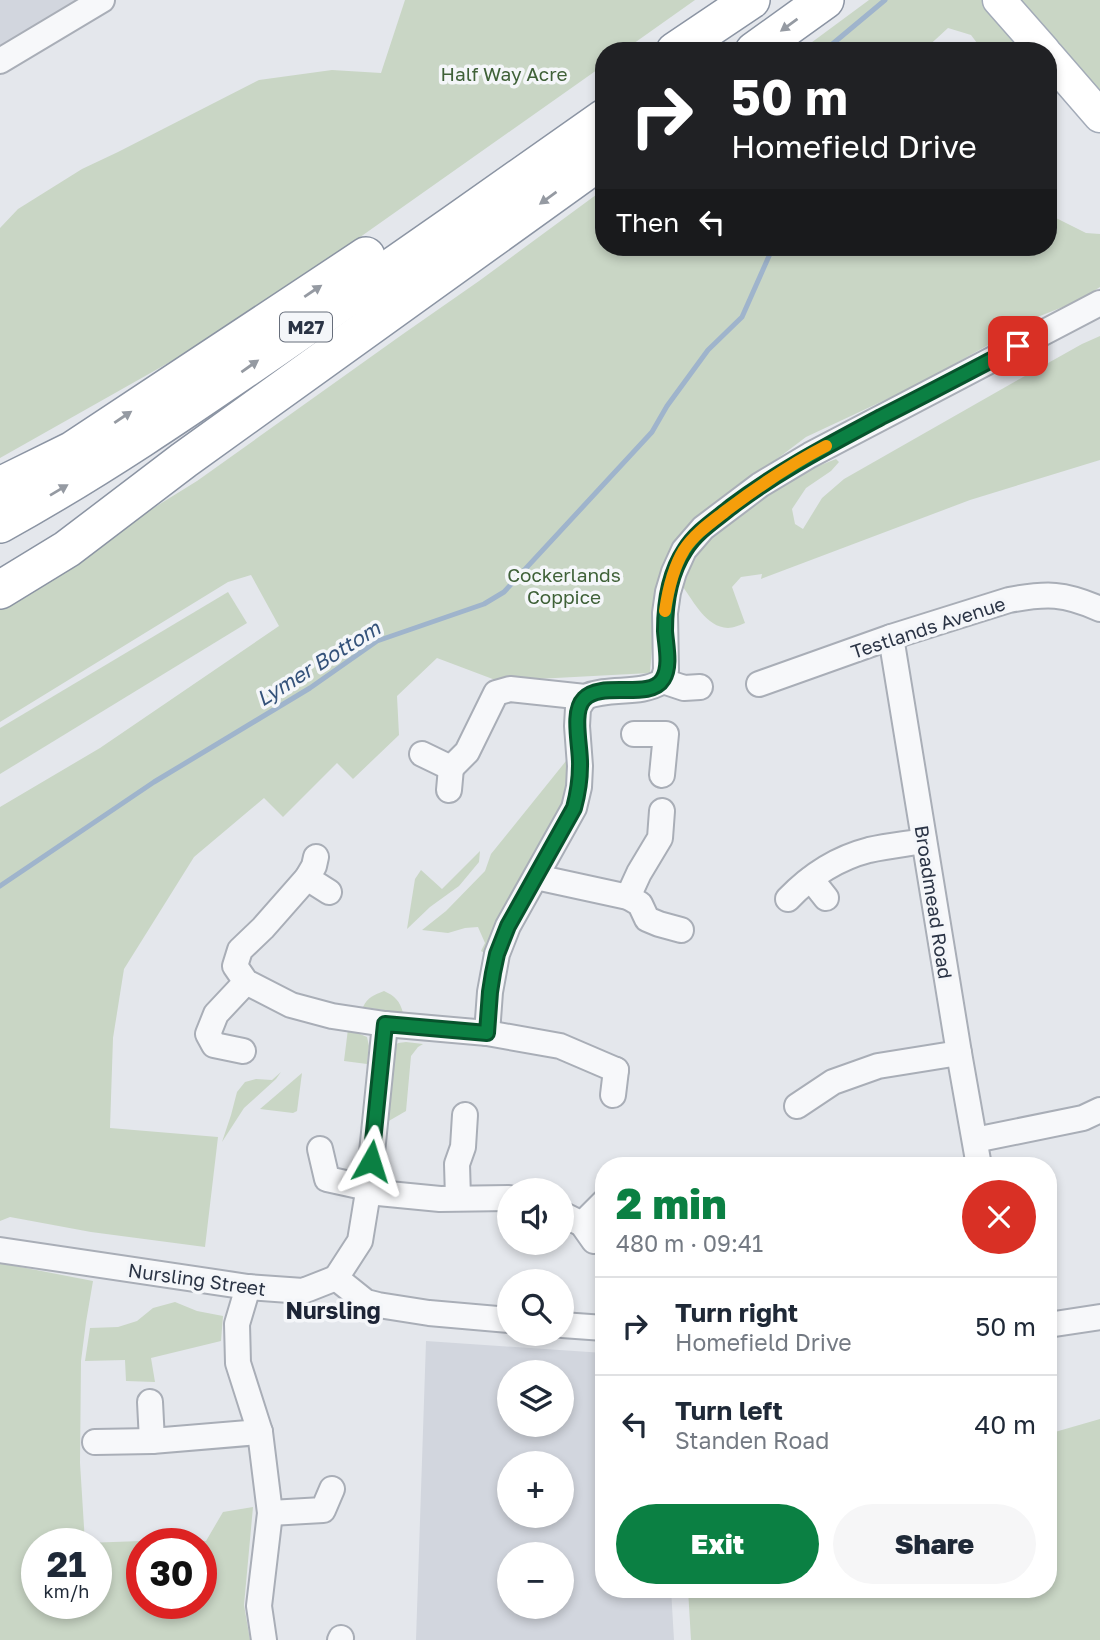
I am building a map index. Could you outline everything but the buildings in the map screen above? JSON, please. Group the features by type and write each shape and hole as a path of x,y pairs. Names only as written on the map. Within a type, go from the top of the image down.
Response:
{"highway":[{"path":"688,42 751,0"},
{"path":"706,42 761,0"},
{"path":"767,42 825,0"},
{"name":"M27","path":"0,486 73,450 595,104"},
{"name":"M27","path":"0,524 151,433 595,124"},
{"name":"M27","path":"0,590 67,549 184,460 595,165"},
{"name":"M27","path":"0,564 184,460"}],"main road":[{"path":"999,0 1036,42"},
{"path":"1057,66 1100,116"}],"street":[{"path":"0,61 102,0"},
{"path":"422,754 450,779 467,752 496,693 510,689 585,697 596,692 653,687 663,681 666,670 665,613 668,592 684,550 703,528 760,485 810,454 1100,303"},
{"name":"Testlands Avenue","path":"759,684 891,637 1009,600 1046,594 1065,596 1100,609"},
{"name":"Broadmead Road","path":"891,637 978,1157"},
{"path":"663,681 684,688 700,687"},
{"path":"487,1033 490,992 497,954 508,926 574,808 580,765 578,708 585,697"},
{"path":"634,734 666,734 662,775"},
{"path":"634,900 639,873 660,838 662,811"},
{"path":"788,899 818,888 832,865 867,851 925,841"},
{"path":"329,892 311,868 263,928 240,950 236,967 246,982 291,1004 332,1016 385,1024 487,1033 560,1046 623,1067 613,1095"},
{"path":"536,877 634,900 647,919 681,930"},
{"path":"243,1051 214,1045 208,1034 216,1014 246,982"},
{"path":"385,1024 368,1190 360,1241 336,1278 366,1301 377,1305 497,1319"},
{"path":"796,1106 833,1082 878,1066 959,1053"},
{"path":"975,1140 1083,1118 1100,1110"},
{"path":"458,1198 457,1164 463,1147 465,1115"},
{"path":"320,1149 320,1185 440,1199 497,1198"},
{"path":"579,1227 595,1211"},
{"name":"Nursling Street","path":"0,1250 248,1287 303,1291 336,1278"},
{"path":"248,1287 237,1324 238,1363 260,1432 270,1513 259,1606 264,1640"},
{"path":"1057,1324 1100,1317"},
{"path":"574,1326 595,1327"},
{"path":"150,1402 152,1441"},
{"path":"95,1441 152,1441 260,1432"},
{"path":"270,1513 329,1507"}],"shaded area":[{"path":"0,0 83,0 0,54"},
{"path":"426,1341 595,1352 595,1598 672,1598 674,1640 416,1640"}],"green space":[{"name":"Half Way Acre","path":"405,0 695,0 636,42 595,42 595,71 261,307 216,336 0,458 0,228 18,209 82,169 259,80 332,70 381,73"},
{"path":"869,0 984,0 1018,42 976,42 971,35 948,28 933,42 812,42"},
{"path":"1020,0 1100,0 1100,91 1057,42"},
{"name":"Cockerlands Coppice","path":"595,196 595,256 1057,256 1057,218 1086,233 1100,234 1100,287 1078,301 1040,316 917,385 806,437 720,502 676,542 657,586 650,673 498,681 437,658 397,696 399,735 353,779 337,763 283,817 264,798 194,857 124,969 113,1038 110,1128 218,1137 205,1247 91,1232 10,1217 0,1221 0,807 100,748 279,626 251,575 228,582 0,722 0,603 197,481"},
{"path":"1100,336 1100,460 970,500 761,579 762,574 741,577 732,587 745,623 734,627 720,627 707,619 683,587 693,561 714,534 745,507 781,484 836,459 839,462 831,471 806,488 792,509 795,524 803,529 822,498 844,479"},
{"path":"228,592 247,623 0,774 0,728"},
{"path":"570,756 568,799 486,954 481,951 485,943 478,927 448,933 422,930 446,911 485,871 491,854"},
{"path":"480,851 479,862 459,886 430,907 407,929 415,879 421,870 442,889"},
{"path":"384,991 396,999 403,1013 363,1007 372,997"},
{"path":"348,1029 367,1037 367,1064 344,1061"},
{"path":"406,1042 423,1044 411,1056 406,1111 387,1122 395,1046"},
{"path":"281,1072 244,1108 222,1142 237,1092 245,1082 256,1079 272,1080"},
{"path":"302,1073 297,1111 293,1113 260,1109"},
{"path":"0,1263 93,1281 81,1361 80,1463 84,1528 21,1528 21,1619 112,1619 112,1542 126,1542 126,1619 217,1619 217,1528 214,1528 223,1512 253,1507 244,1605 250,1640 0,1640"},
{"path":"175,1302 197,1311 223,1316 221,1341 151,1358 155,1382 126,1381 125,1360 85,1361 90,1328 118,1327 137,1321 153,1308"},
{"path":"1100,1419 1100,1640 691,1640 689,1598 1057,1598 1057,1431"}],"waterway":[{"name":"Lymer Bottom","path":"835,42 885,0"},
{"name":"Lymer Bottom","path":"0,886 154,782 310,688 377,641 484,604 504,592 652,432 667,406 708,350 742,317 769,256"}],"slow traffic":[{"path":"665,611 674,572 684,550 703,528 760,485 826,446"}],"district":[{"name":"Nursling","path":"333,1310"}],"route":[{"path":"371,1161 385,1024 487,1033 490,992 497,954 508,926 574,808 580,765 578,708 585,697 596,692 635,690 653,687 663,681 667,655 665,613 668,592 684,550 703,528 760,485 810,454 1018,346"}]}
